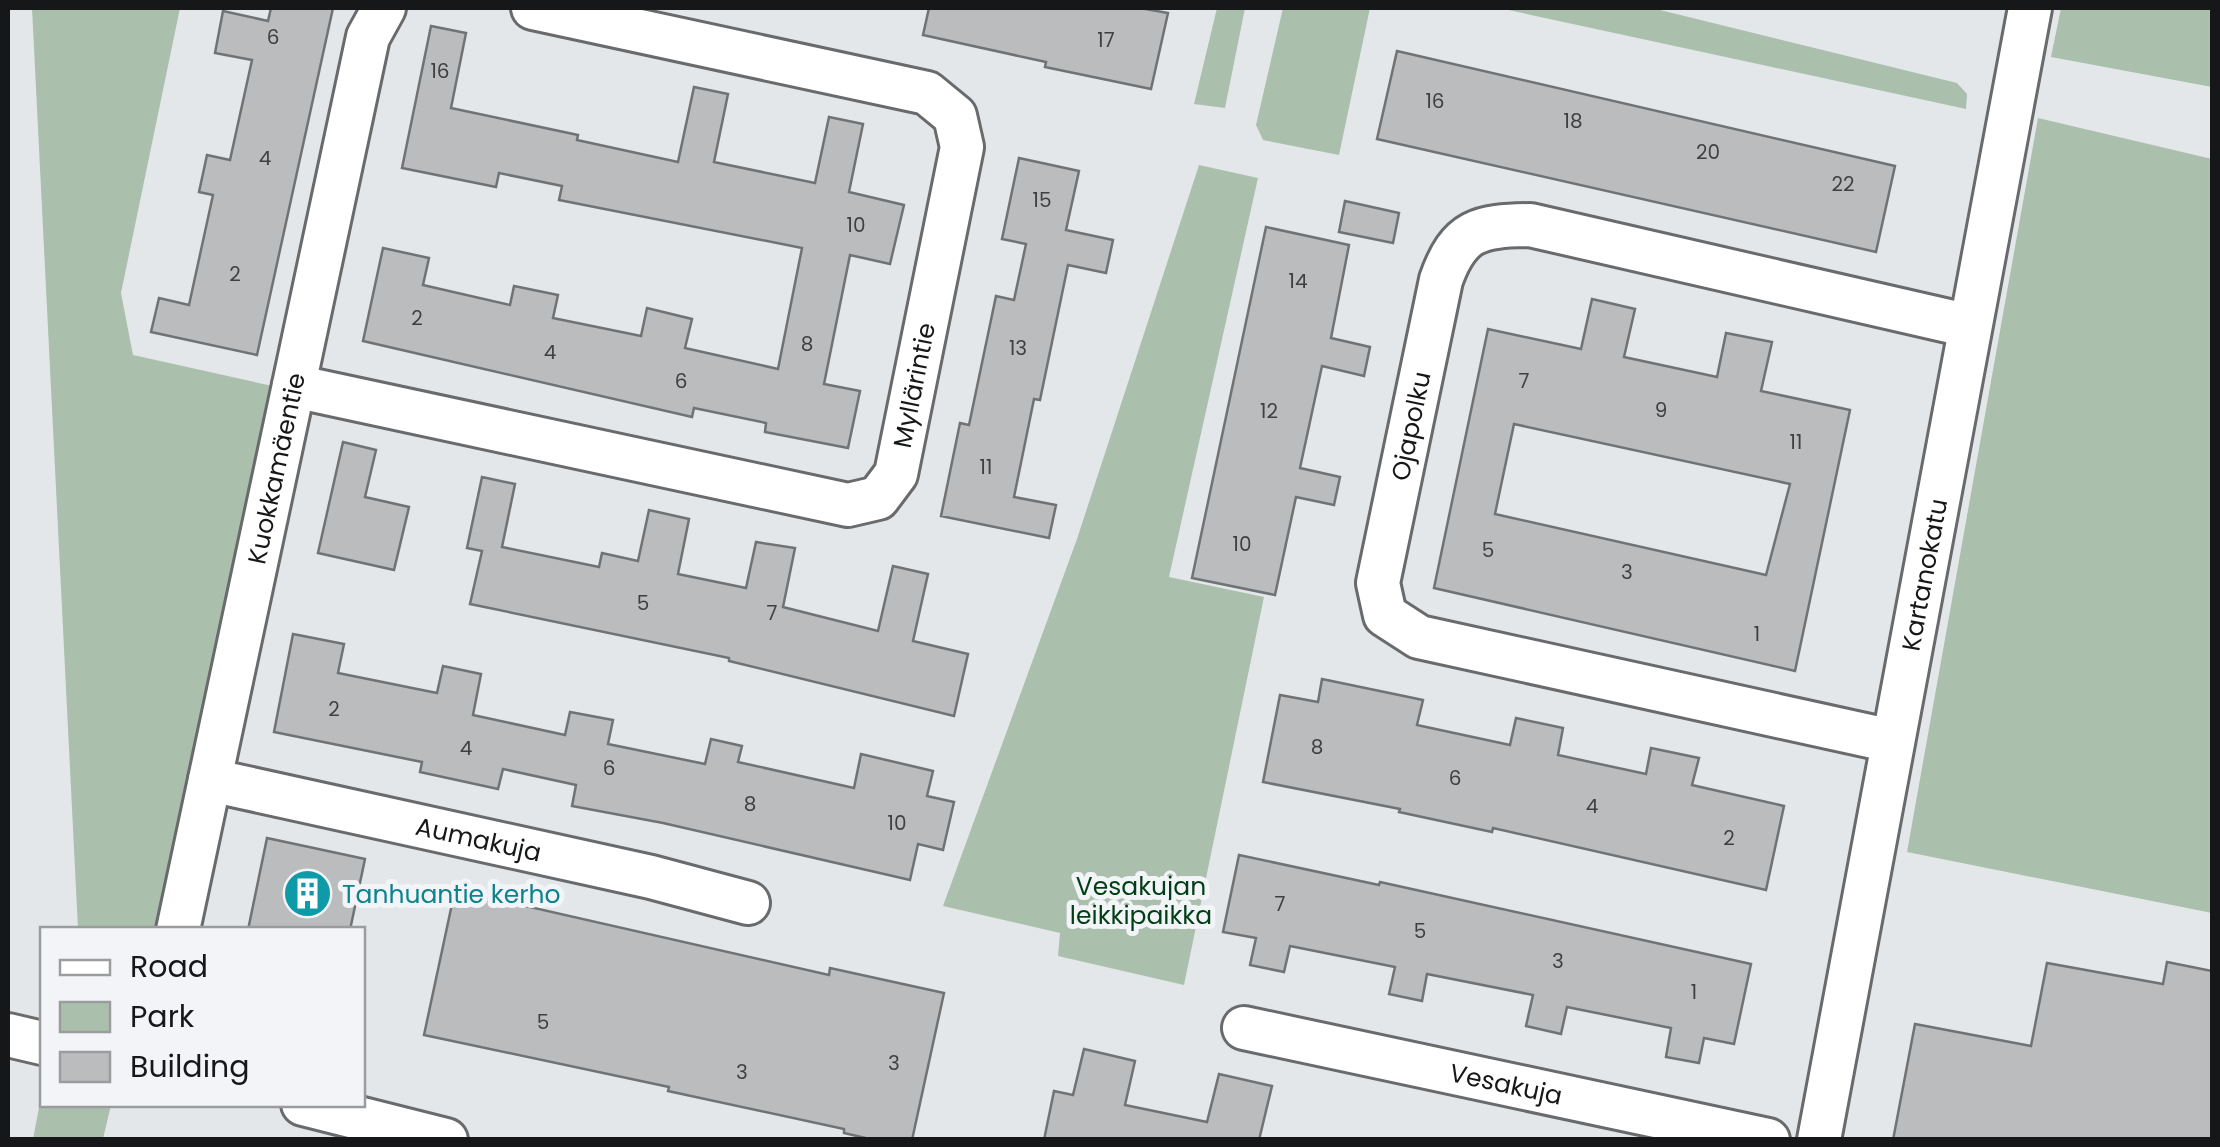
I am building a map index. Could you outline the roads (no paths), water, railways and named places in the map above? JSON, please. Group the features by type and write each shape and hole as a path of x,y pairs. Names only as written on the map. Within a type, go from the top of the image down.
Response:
{"street":[{"name":"Kuokkamäentie","path":"179,927 368,38 384,8"},
{"name":"Myllärintie","path":"294,386 848,505 878,498 896,474 962,146 955,116 927,93 533,8"},
{"name":"Kartanokatu","path":"1819,1140 2030,8"},
{"name":"Ojapolku","path":"1892,741 1420,637 1385,616 1378,583 1442,280 1450,254 1470,232 1530,224 1970,326"},
{"name":"Aumakuja","path":"210,780 652,877 748,903"},
{"name":"Vesakuja","path":"1244,1028 1768,1140"},
{"path":"8,1035 40,1043"},
{"path":"322,1119 446,1140"}],"place":[{"name":"Tanhuantie kerho","path":"307,894"}],"park label":[{"name":"Vesakujan leikkipaikka","path":"1141,900"}]}
